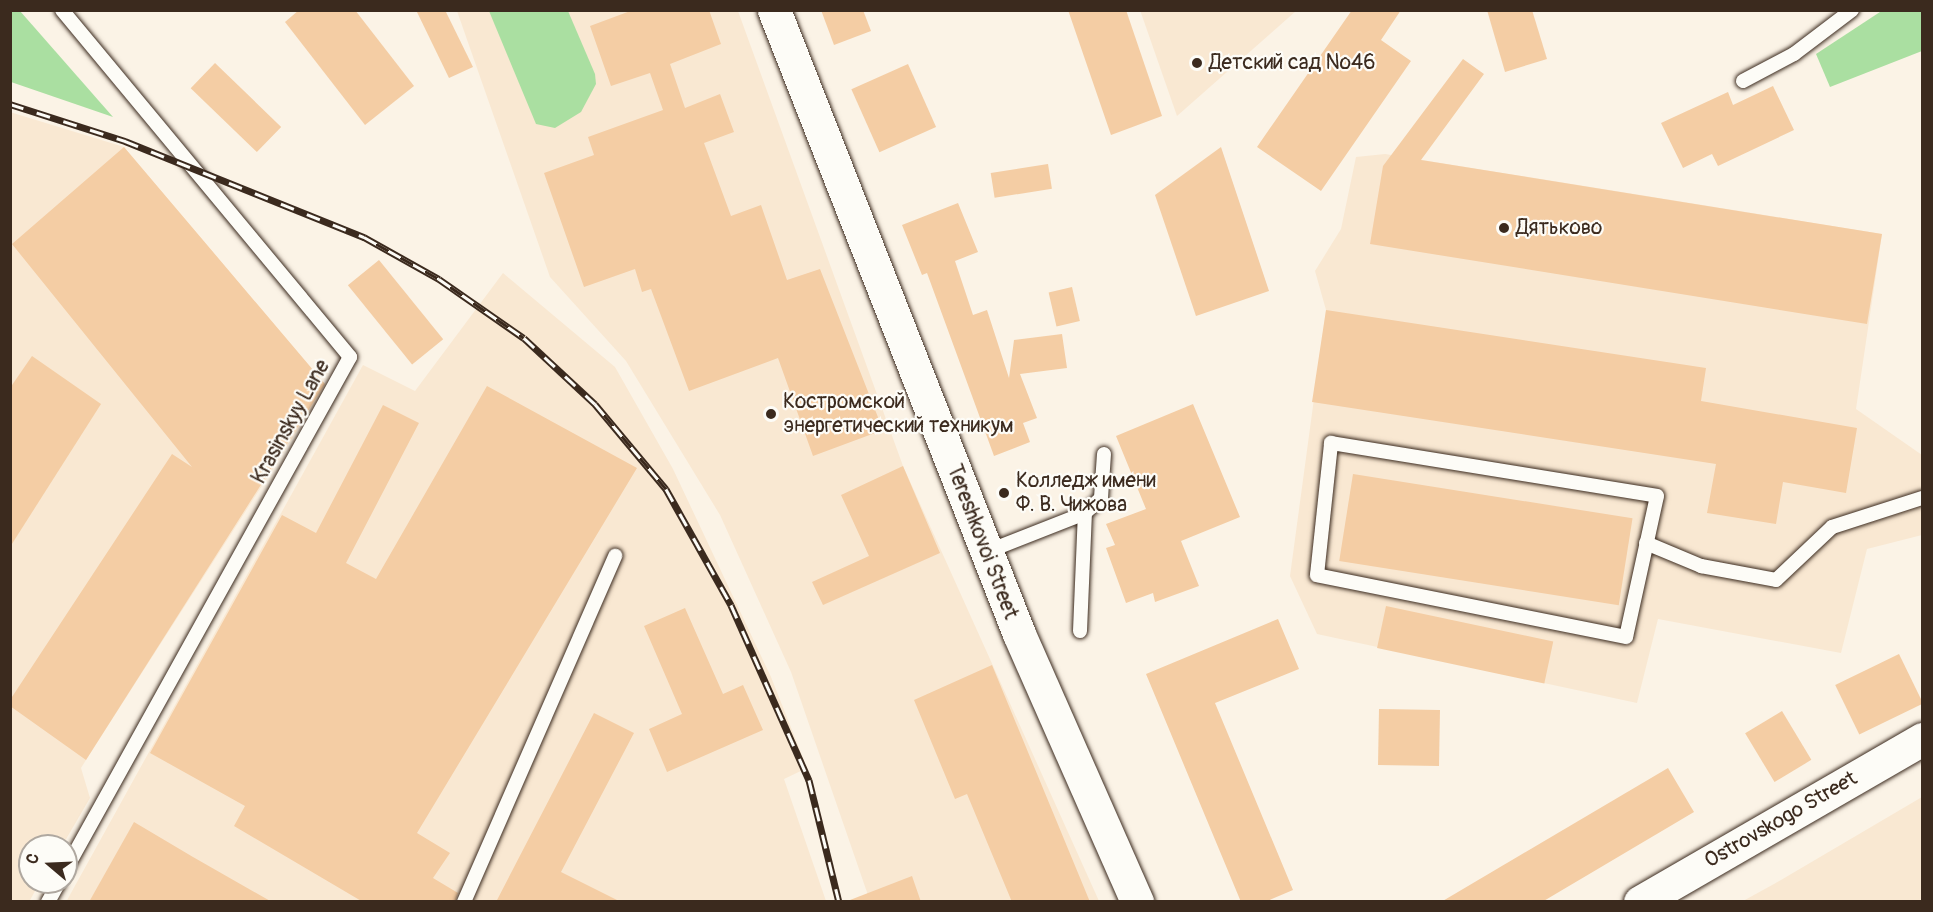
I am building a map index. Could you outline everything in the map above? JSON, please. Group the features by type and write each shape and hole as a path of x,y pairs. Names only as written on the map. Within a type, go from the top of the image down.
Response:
{"street":[{"name":"Tereshkovoi Street","path":"774,10 986,552 1137,902"},
{"name":"Ostrovskogo Street","path":"1640,902 1923,739"}],"lane":[{"name":"Krasinskyy Lane","path":"62,10 350,357 78,847"},
{"path":"1743,81 1794,54 1852,10"},
{"path":"1331,443 1657,495 1646,543 1626,637 1317,575 1331,443"},
{"path":"986,552 1086,513 1101,498 1104,454"},
{"path":"1646,543 1701,566 1776,579 1832,527 1923,498"},
{"path":"1080,631 1086,513"},
{"path":"464,902 615,556"}],"shaded area":[{"name":"Детский сад №46","path":"1140,10 1296,10 1296,11 1177,116"},
{"name":"Костромской энергетический техникум","path":"457,11 738,11 903,466 1099,901 870,901 791,672 720,515 626,361 550,277"},
{"path":"10,112 124,147 326,386 81,768 90,798 69,834 18,834 18,894 33,894 29,902 10,901"},
{"path":"1385,154 1882,234 1856,409 1922,455 1922,535 1867,549 1841,653 1658,619 1637,703 1317,634 1290,576 1326,310 1315,271 1341,229 1356,157"},
{"path":"503,273 615,367 673,469 771,677 807,768 784,779 826,901 66,902 70,894 78,894 78,880 363,365 415,391"},
{"path":"1922,797 1922,901 1743,901 1774,884"}],"green space":[{"path":"11,10 20,11 113,117 11,82"},
{"path":"1883,10 1922,11 1922,51 1830,87 1816,54"},
{"path":"489,11 568,11 595,74 596,84 581,112 555,128 536,124"}],"building":[{"path":"299,10 355,10 414,86 365,125 285,22"},
{"path":"416,10 445,10 473,67 449,78"},
{"path":"633,10 709,10 721,44 670,64 685,108 720,94 734,132 704,143 731,216 761,205 787,280 820,269 883,430 813,456 778,358 689,391 651,289 642,292 635,269 584,287 544,173 594,155 588,137 663,110 650,73 611,86 590,26"},
{"path":"821,10 863,10 871,31 834,45"},
{"path":"1068,10 1126,10 1162,116 1111,135"},
{"path":"1352,10 1401,10 1381,40 1411,61 1321,191 1257,147"},
{"path":"1487,10 1532,10 1547,59 1505,72"},
{"path":"1463,59 1484,74 1421,160 1882,234 1867,324 1370,244 1383,166"},
{"path":"215,63 281,127 257,152 191,88"},
{"path":"908,64 936,127 879,152 851,89"},
{"path":"1773,86 1794,130 1718,166 1712,154 1683,168 1661,123 1728,92 1733,105"},
{"path":"124,147 325,384 86,760 10,706 10,700 172,454 192,467 12,244"},
{"path":"1221,147 1269,291 1196,316 1155,195"},
{"path":"1048,164 1052,189 995,198 991,173"},
{"path":"958,203 978,252 955,261 973,315 987,310 1009,378 1014,340 1062,334 1067,368 1020,374 1037,418 1023,423 1030,442 994,456 927,273 922,275 902,225"},
{"path":"379,260 443,339 412,364 348,285"},
{"path":"1072,287 1080,321 1056,327 1049,292"},
{"path":"1326,310 1706,368 1701,401 1857,428 1846,493 1783,482 1776,524 1707,513 1716,464 1312,402"},
{"path":"32,356 101,404 10,547 10,388"},
{"path":"487,386 637,468 417,833 450,853 433,878 458,893 455,902 363,902 234,826 245,806 150,753 282,515 316,533 383,405 419,423 346,563 376,579"},
{"path":"1193,404 1240,517 1181,541 1199,586 1155,602 1153,593 1126,603 1106,548 1115,545 1106,524 1146,509 1116,436"},
{"path":"903,466 940,553 823,605 812,582 869,556 841,495"},
{"path":"1353,474 1633,518 1619,605 1339,561"},
{"path":"1386,606 1553,642 1544,684 1377,648"},
{"path":"685,608 723,694 743,685 763,730 667,772 649,729 682,714 644,626"},
{"path":"1278,619 1299,669 1215,703 1293,890 1265,902 1241,902 1146,674"},
{"path":"1899,654 1922,704 1859,735 1835,685"},
{"path":"992,665 1090,902 1012,902 967,794 955,799 914,700"},
{"path":"1379,709 1440,710 1439,766 1378,765"},
{"path":"1782,711 1811,760 1774,782 1745,733"},
{"path":"594,713 634,733 561,872 621,902 496,902"},
{"path":"1668,768 1694,812 1542,902 1441,902"},
{"path":"134,822 193,857 272,902 89,902"},
{"path":"912,876 921,902 850,902 850,900"}],"railway":[{"path":"10,104 125,141 364,237 439,279 524,338 595,404 666,489 731,605 809,780 839,902"}],"place":[{"name":"Детский сад №46","path":"1197,63"},
{"name":"Дятьково","path":"1504,228"},
{"name":"Костромской энергетический техникум","path":"771,414"},
{"name":"Колледж имени Ф. В. Чижова","path":"1004,493"}]}
